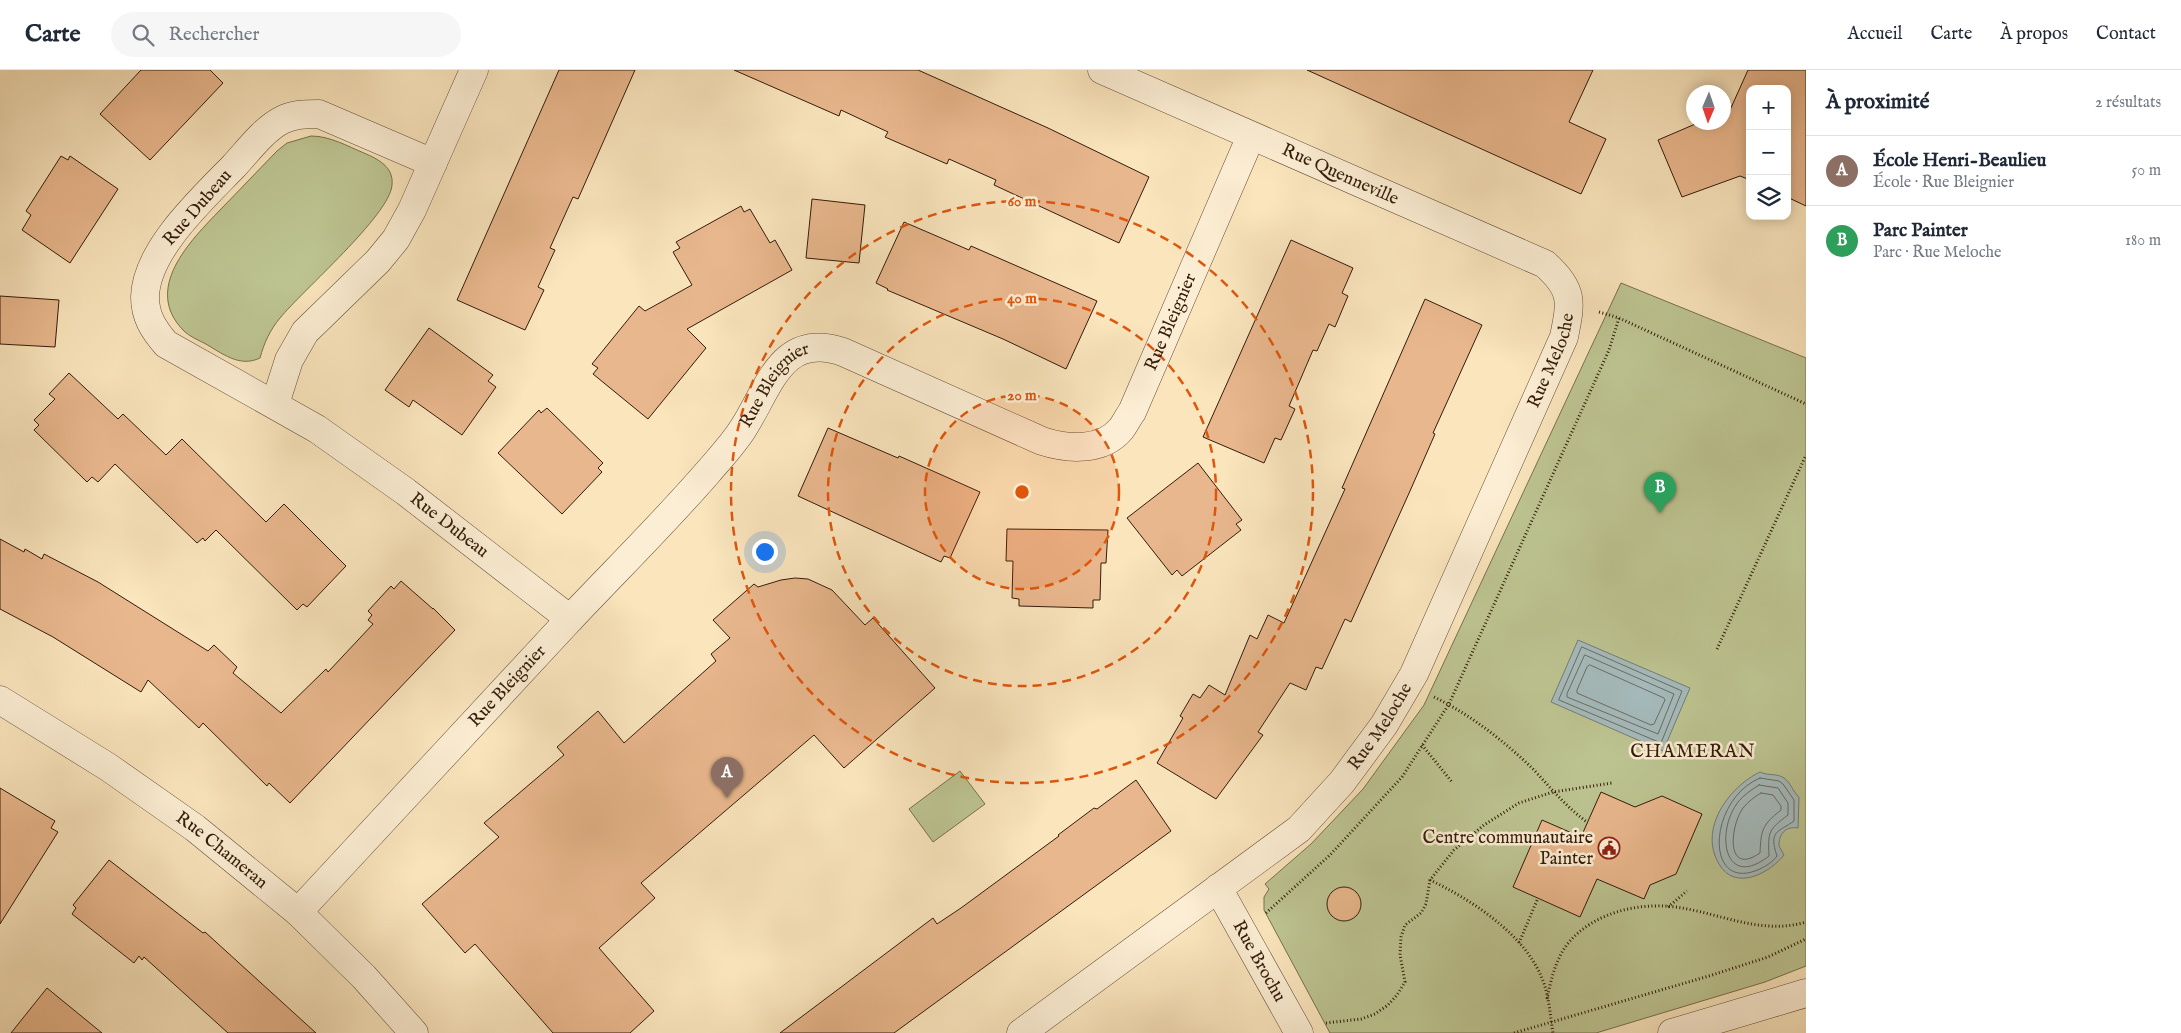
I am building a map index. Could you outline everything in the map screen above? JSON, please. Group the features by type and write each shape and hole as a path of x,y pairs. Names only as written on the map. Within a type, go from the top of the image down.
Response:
{"street":[{"path":"275,404 289,360 305,332 378,261 396,239 412,210 474,70"},
{"name":"Rue Quenneville","path":"1102,70 1546,264 1560,277 1568,292"},
{"name":"Rue Dubeau","path":"433,163 319,114 300,114 282,120 264,134 177,226 160,252 148,278 145,296 146,312 153,329 166,344 317,429 362,460 570,619"},
{"name":"Rue Bleignier","path":"298,912 712,468 744,428 775,373 794,352 811,346 827,346 1042,441 1060,447 1079,448 1102,442 1121,430 1132,412 1251,136"},
{"name":"Rue Meloche","path":"1021,1033 1299,829 1342,782 1384,725 1414,674 1564,337 1569,312 1568,292"},
{"name":"Rue Chameran","path":"0,700 108,767 196,828 298,912 364,977 414,1033"},
{"name":"Rue Brochu","path":"1218,888 1310,1028"},
{"path":"1672,1033 1806,992"}],"path":[{"path":"1596,312 1619,318 1806,404"},
{"path":"1717,649 1806,455"},
{"path":"1427,694 1449,704 1490,732 1533,769 1569,809 1587,822"},
{"path":"1422,745 1452,782"},
{"path":"1310,1028 1361,1019 1375,1014 1388,1005 1397,995 1405,982 1401,969 1400,937 1405,925 1421,913 1426,904 1430,880 1454,850 1484,825 1519,803 1553,792 1612,783"},
{"path":"1430,880 1461,896 1490,916 1519,943 1542,976 1553,1033"},
{"path":"1668,907 1687,891"},
{"path":"1519,943 1538,898"},
{"path":"1547,999 1558,961 1569,942 1608,914 1655,906 1704,912 1750,925 1772,927 1806,922"},
{"path":"1514,1033 1551,1024 1768,957 1806,939"}],"green space":[{"path":"311,136 318,136 338,142 369,155 384,164 392,179 388,198 377,215 343,253 280,318 263,347 260,358 245,361 231,358 184,331 172,315 168,299 169,282 175,266 196,236 270,158 287,143"},
{"path":"1621,283 1806,358 1806,966 1765,982 1596,1033 1330,1033 1264,910 1264,897 1269,889 1265,884 1311,844 1363,789 1424,705"},
{"path":"960,771 985,804 933,842 909,809"}],"water":[{"path":"1578,640 1690,688 1663,751 1551,702"},
{"path":"1760,772 1784,778 1799,797 1798,828 1786,830 1780,838 1779,846 1784,855 1778,862 1762,873 1752,877 1734,877 1719,864 1713,851 1712,837 1715,823 1728,798 1748,779"}],"building":[{"path":"141,70 210,70 223,83 150,160 100,114"},
{"path":"559,70 635,70 578,199 573,197 550,248 555,250 538,287 544,290 525,330 457,300"},
{"path":"734,70 918,70 1048,128 1149,177 1119,243 994,185 996,180 949,159 947,164 885,137 888,132 841,110 839,116"},
{"path":"1307,70 1593,70 1569,122 1606,139 1581,194"},
{"path":"1748,70 1806,70 1806,206 1791,199 1791,85 1746,85 1746,178 1740,176 1682,197 1658,140 1686,128 1686,130 1731,130 1731,108"},
{"path":"61,156 68,160 70,156 118,189 70,263 22,230 31,215 26,211"},
{"path":"812,199 865,205 859,263 806,258"},
{"path":"741,206 744,212 750,209 770,243 775,240 792,270 687,329 706,348 648,419 593,374 598,368 592,364 639,306 645,311 692,285 673,252 680,248 676,242"},
{"path":"904,222 969,250 971,246 1097,301 1066,369 1003,339 887,290 876,283"},
{"path":"1291,240 1353,268 1342,293 1348,296 1335,327 1329,324 1317,351 1313,350 1289,406 1295,409 1281,440 1275,438 1264,463 1203,437"},
{"path":"0,296 59,300 55,347 0,344"},
{"path":"1425,299 1482,325 1351,622 1345,619 1322,669 1316,667 1306,690 1290,683 1258,732 1263,735 1216,799 1157,763 1183,718 1180,716 1193,694 1200,698 1209,685 1225,695 1250,635 1257,639 1268,615 1284,623 1345,489 1342,488"},
{"path":"429,328 493,375 488,381 496,387 462,435 413,400 409,407 385,390"},
{"path":"69,373 118,419 123,414 166,455 182,439 266,522 284,504 346,566 307,607 303,604 297,610 216,530 205,541 203,538 197,543 115,464 98,482 92,477 87,482 34,430 39,425 34,420 55,399 49,394"},
{"path":"547,408 603,463 598,468 602,472 562,514 498,453 539,410 541,413"},
{"path":"828,428 898,458 899,456 980,492 950,558 944,556 941,562 798,496"},
{"path":"1198,463 1242,520 1236,524 1241,530 1182,576 1177,570 1172,575 1127,518"},
{"path":"1007,529 1108,530 1106,563 1101,563 1100,600 1093,600 1093,608 1019,606 1019,599 1012,598 1013,561 1006,561"},
{"path":"0,539 24,552 25,549 42,559 44,554 98,582 208,651 214,645 237,667 233,673 281,713 326,669 328,672 373,624 368,620 372,615 368,611 391,586 394,589 401,581 433,608 455,630 290,803 269,783 267,786 203,723 199,728 148,680 141,692 53,637 0,609"},
{"path":"795,578 808,579 832,590 865,625 873,618 935,688 844,768 814,735 641,883 655,898 599,948 654,1011 630,1033 553,1033 475,944 465,953 422,904 499,837 484,823 564,755 557,747 598,711 624,743 716,661 711,654 730,638 713,620 754,584 758,587"},
{"path":"1136,780 1171,831 894,1033 780,1033 933,918 937,924 961,908 1094,808 1097,809"},
{"path":"0,788 55,821 51,828 58,832 0,924"},
{"name":"Centre communautaire Painter","path":"1601,792 1635,807 1662,796 1702,814 1676,874 1650,885 1644,899 1597,879 1580,917 1513,887 1542,820 1581,837"},
{"path":"109,860 203,933 205,932 316,1033 228,1033 144,957 142,960 139,956 134,963 72,914 76,908 73,905"},
{"path":"1344,887 1351,888 1356,892 1360,897 1360,911 1356,916 1351,920 1344,921 1337,920 1332,916 1328,911 1327,904 1328,897 1332,892 1337,888"},
{"path":"47,988 102,1033 11,1033"}],"place":[{"name":"Parc Painter","path":"1660,513"},
{"name":"École Henri-Beaulieu","path":"727,798"},
{"name":"Centre communautaire Painter","path":"1609,848"}],"district":[{"name":"CHAMERAN","path":"1693,752"}]}
